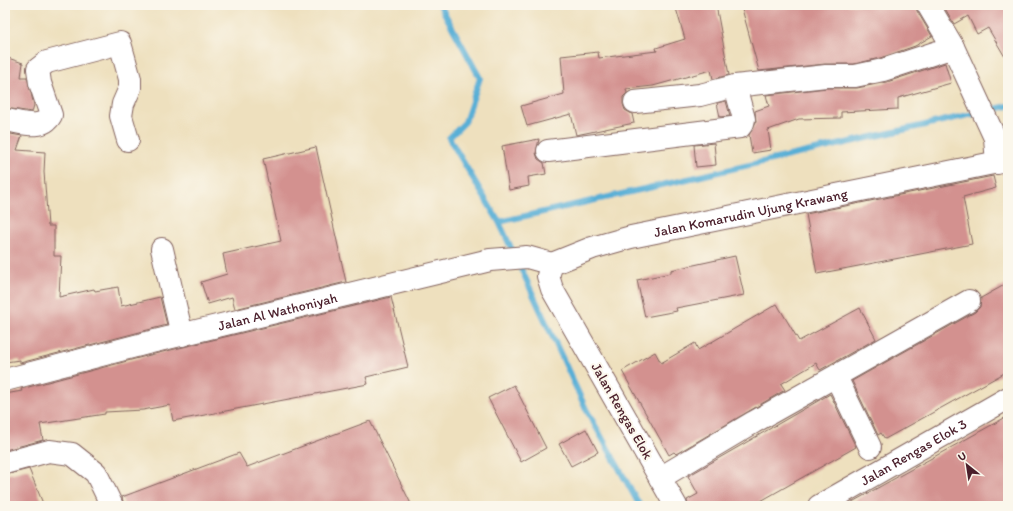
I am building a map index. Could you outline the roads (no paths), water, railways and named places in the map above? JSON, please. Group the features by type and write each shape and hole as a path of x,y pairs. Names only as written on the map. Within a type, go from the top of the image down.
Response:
{"street":[{"path":"928,5 953,46 967,74 995,138 1003,161"},
{"path":"5,120 39,125 47,121 51,115 40,83 38,69 47,62 120,43 130,79 130,88 123,104 121,116 128,140"},
{"path":"635,102 700,95 735,86 826,76 855,76 883,70 953,46"},
{"path":"548,151 740,127 744,119 735,86"},
{"name":"Jalan Komarudin Ujung Krawang","path":"552,264 592,248 631,237 1003,161"},
{"path":"162,249 182,335"},
{"name":"Jalan Al Wathoniyah","path":"5,380 490,260 527,257 552,264"},
{"name":"Jalan Rengas Elok","path":"552,264 548,276 549,282 676,506"},
{"path":"660,478 754,422 969,301"},
{"path":"836,377 870,447"},
{"name":"Jalan Rengas Elok 3","path":"830,503 1008,398"},
{"path":"5,463 49,450 72,454 96,472 112,506"}],"waterway":[{"path":"440,5 480,78 465,122 449,138 499,222 1008,106"},
{"path":"499,222 514,254"},
{"path":"518,262 586,409 640,506"}]}
